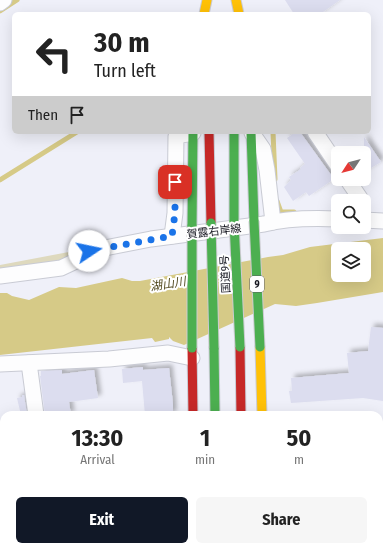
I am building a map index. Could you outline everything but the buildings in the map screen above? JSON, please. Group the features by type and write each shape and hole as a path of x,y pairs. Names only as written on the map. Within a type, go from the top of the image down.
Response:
{"main road":[{"path":"205,12 208,0"},
{"path":"208,0 209,12"},
{"path":"233,12 234,0"},
{"path":"234,0 238,12"},
{"path":"193,134 193,411"},
{"name":"国道9号","path":"209,134 215,411"},
{"name":"国道9号","path":"234,134 234,222 240,347 241,411"},
{"name":"9","path":"251,134 262,411"}],"street":[{"path":"0,3 4,0"},
{"path":"172,236 175,213 176,136 184,134"},
{"path":"252,134 263,149 273,222"},
{"path":"316,134 331,156"},
{"name":"賀露右岸線","path":"0,276 61,268 78,260 89,251 172,236 273,222 319,218 331,219"},
{"path":"371,220 383,221"},
{"path":"0,364 109,359 168,353 192,353"},
{"path":"29,363 35,411"}],"shaded area":[{"path":"104,241 67,260 0,271 0,265 74,251 85,244"}],"water":[{"name":"湖山川","path":"383,238 383,292 296,306 275,304 184,345 173,341 169,337 169,339 155,342 152,338 0,355 0,293 7,293 12,296 29,300 59,287 76,288 122,278 132,281 140,281 283,255 310,247 331,244 331,282 371,282 371,242 351,242"}],"waterway":[{"path":"0,11 17,0"},
{"path":"0,180 74,134"},
{"path":"273,134 275,179"},
{"path":"277,201 281,212 294,212"}],"traffic: fast":[{"path":"192,226 193,134"},
{"path":"234,134 234,222"},
{"path":"251,134 254,221"},
{"path":"254,221 260,347"},
{"path":"234,222 240,347"},
{"path":"211,223 214,348"},
{"path":"192,226 192,348"},
{"path":"214,348 215,411"}],"traffic: slow":[{"path":"204,12 207,0"},
{"path":"236,0 239,12"},
{"path":"260,347 262,411"}],"traffic: jam":[{"path":"209,134 211,223"},
{"path":"240,347 241,411"},
{"path":"192,348 193,411"}],"route":[{"path":"89,251 172,236 175,213 175,182"}]}
